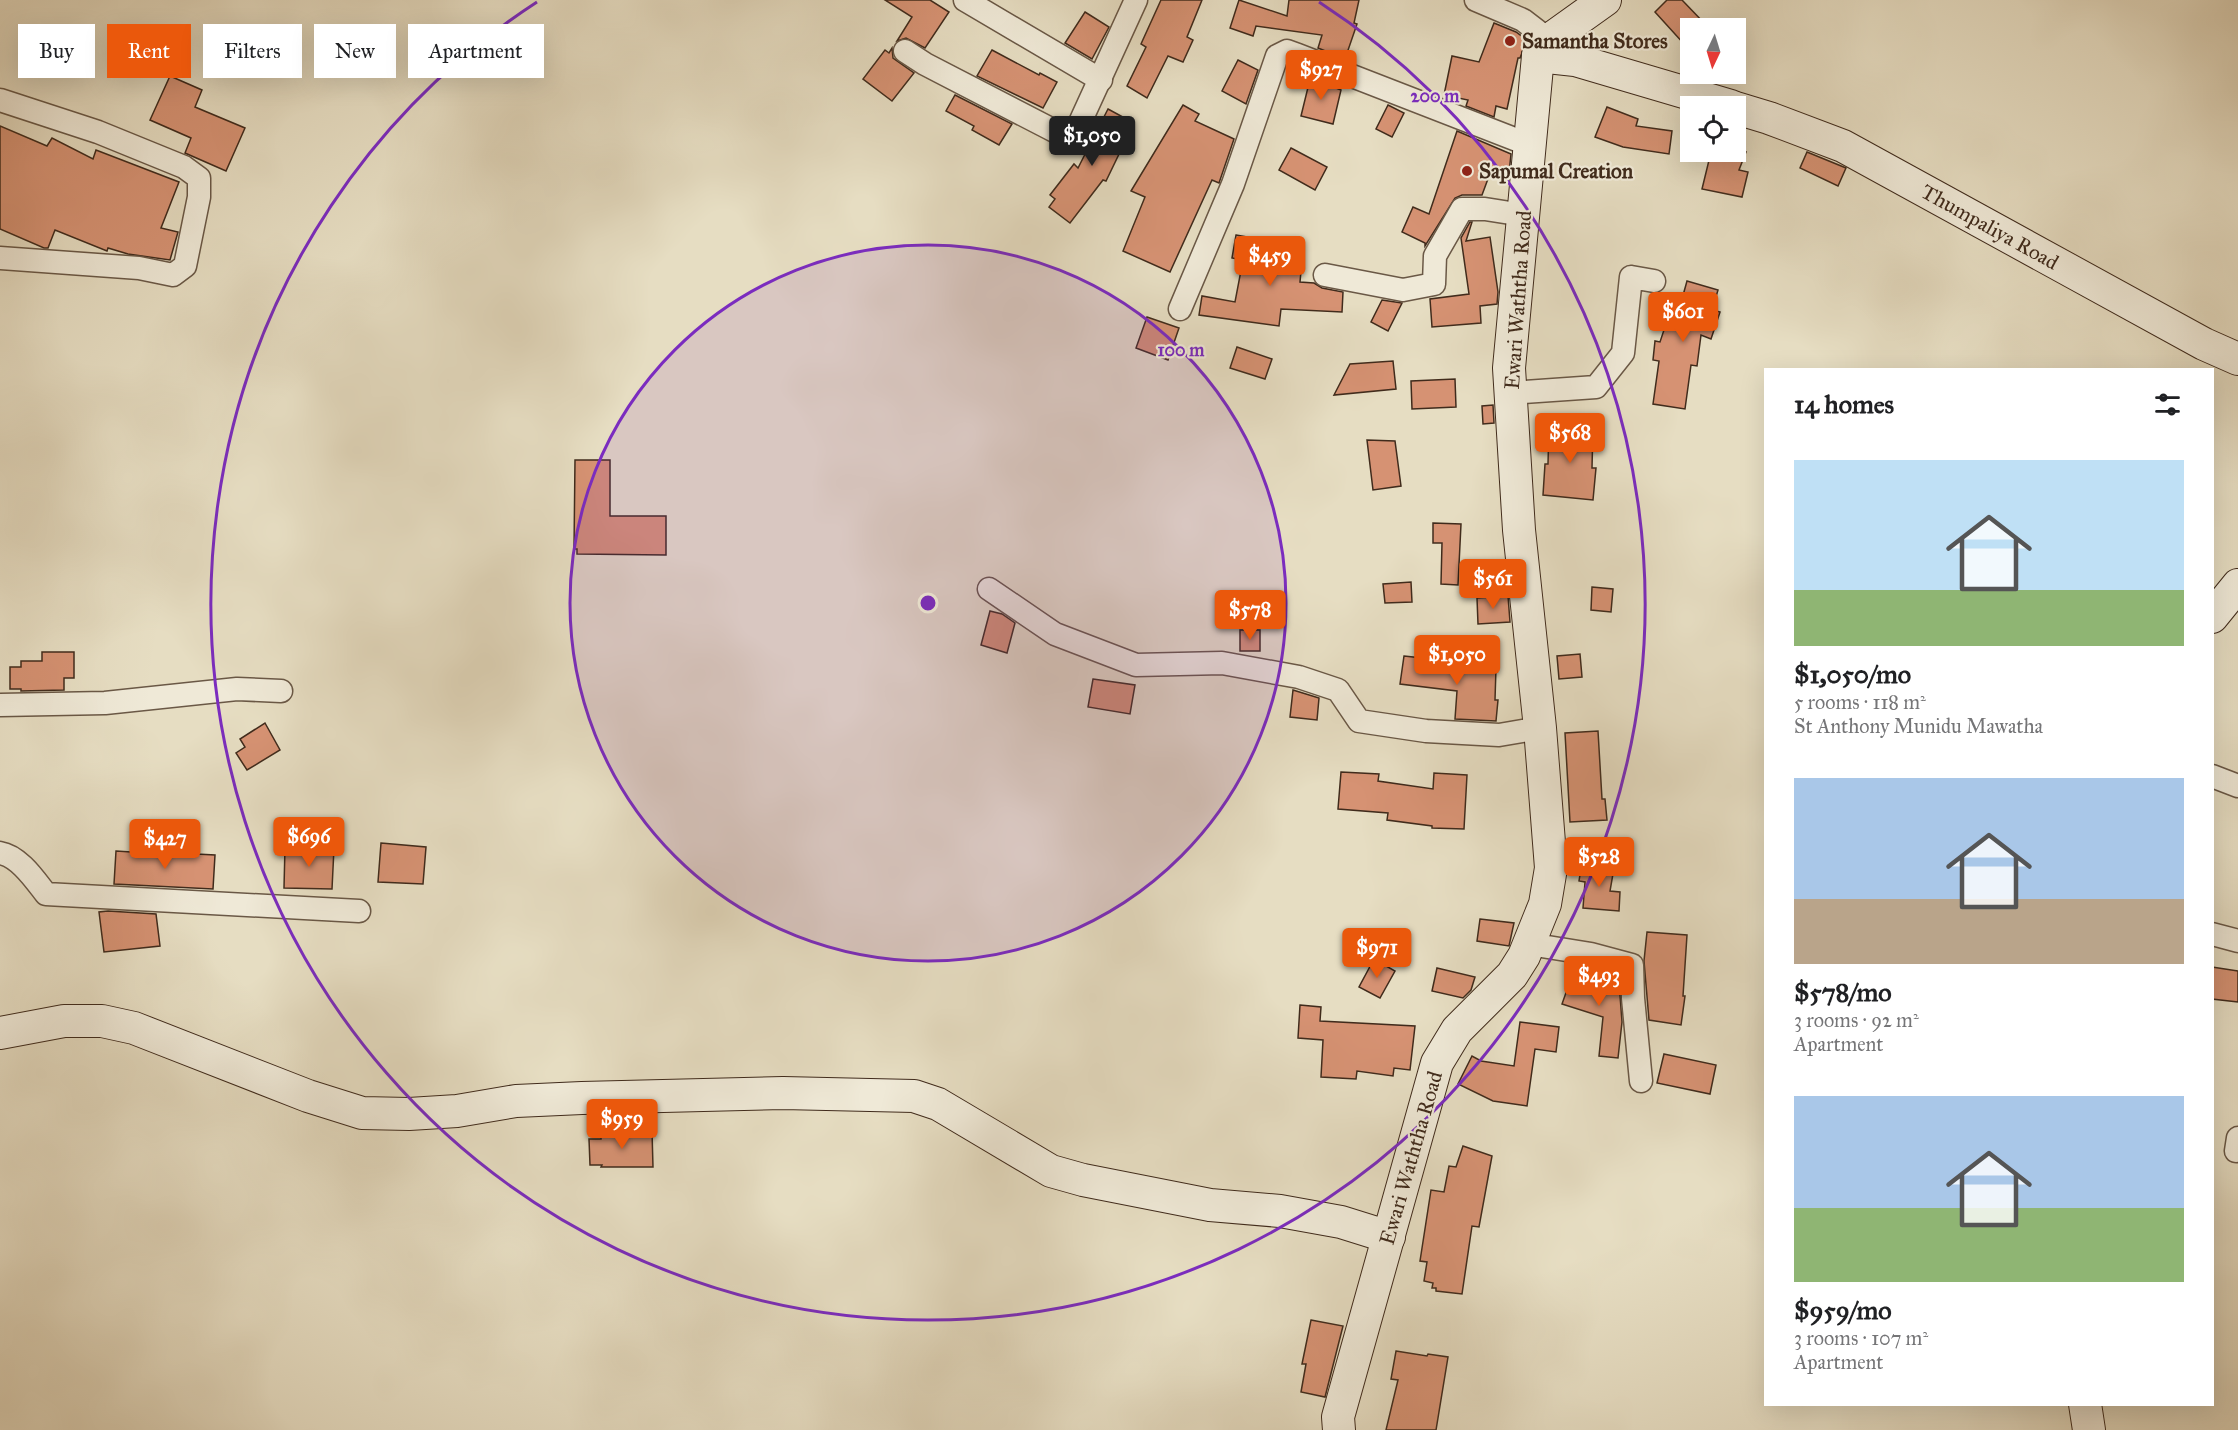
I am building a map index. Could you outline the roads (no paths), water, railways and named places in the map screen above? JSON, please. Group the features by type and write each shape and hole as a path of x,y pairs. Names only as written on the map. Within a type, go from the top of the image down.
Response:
{"street":[{"path":"965,0 1101,80"},
{"path":"905,51 925,64 1072,140 1136,0"},
{"path":"1476,0 1523,20 1543,48 1575,60 1697,96"},
{"path":"1543,48 1605,0"},
{"name":"Ewari Waththa Road","path":"1339,1430 1338,1417 1437,1064 1457,1030 1512,975 1524,956 1545,904 1551,868 1540,728 1519,530 1509,368 1530,145 1543,48"},
{"path":"1180,309 1233,184 1277,56 1287,51 1530,145"},
{"path":"0,100 98,132 184,167 199,178 199,197 185,266 172,275 139,268 0,258"},
{"name":"Thumpaliya Road","path":"1746,111 1843,146 2183,333 2238,359"},
{"path":"1325,275 1403,290 1434,284 1435,256 1462,209 1485,209 1523,215"},
{"path":"1511,393 1596,387 1623,353 1631,277 1654,281"},
{"path":"2214,615 2238,585"},
{"path":"989,589 1055,634 1136,665 1222,663 1299,677 1338,690 1359,721 1426,731 1499,735 1540,728"},
{"path":"0,705 105,703 237,689 281,691"},
{"path":"2214,777 2238,786"},
{"path":"0,854 8,854 32,875 46,894 359,911"},
{"path":"2214,935 2238,941"},
{"path":"1529,944 1591,954 1632,966 1641,1081"},
{"path":"0,1033 64,1021 102,1021 134,1028 165,1038 308,1096 362,1113 410,1114 457,1111 516,1101 582,1098 783,1093 914,1096 938,1104 1051,1171 1083,1180 1210,1205 1280,1211 1341,1222 1389,1237"},
{"path":"2085,1406 2089,1430"}],"place":[{"name":"Samantha Stores","path":"1510,41"},
{"name":"Sapumal Creation","path":"1467,171"}]}
